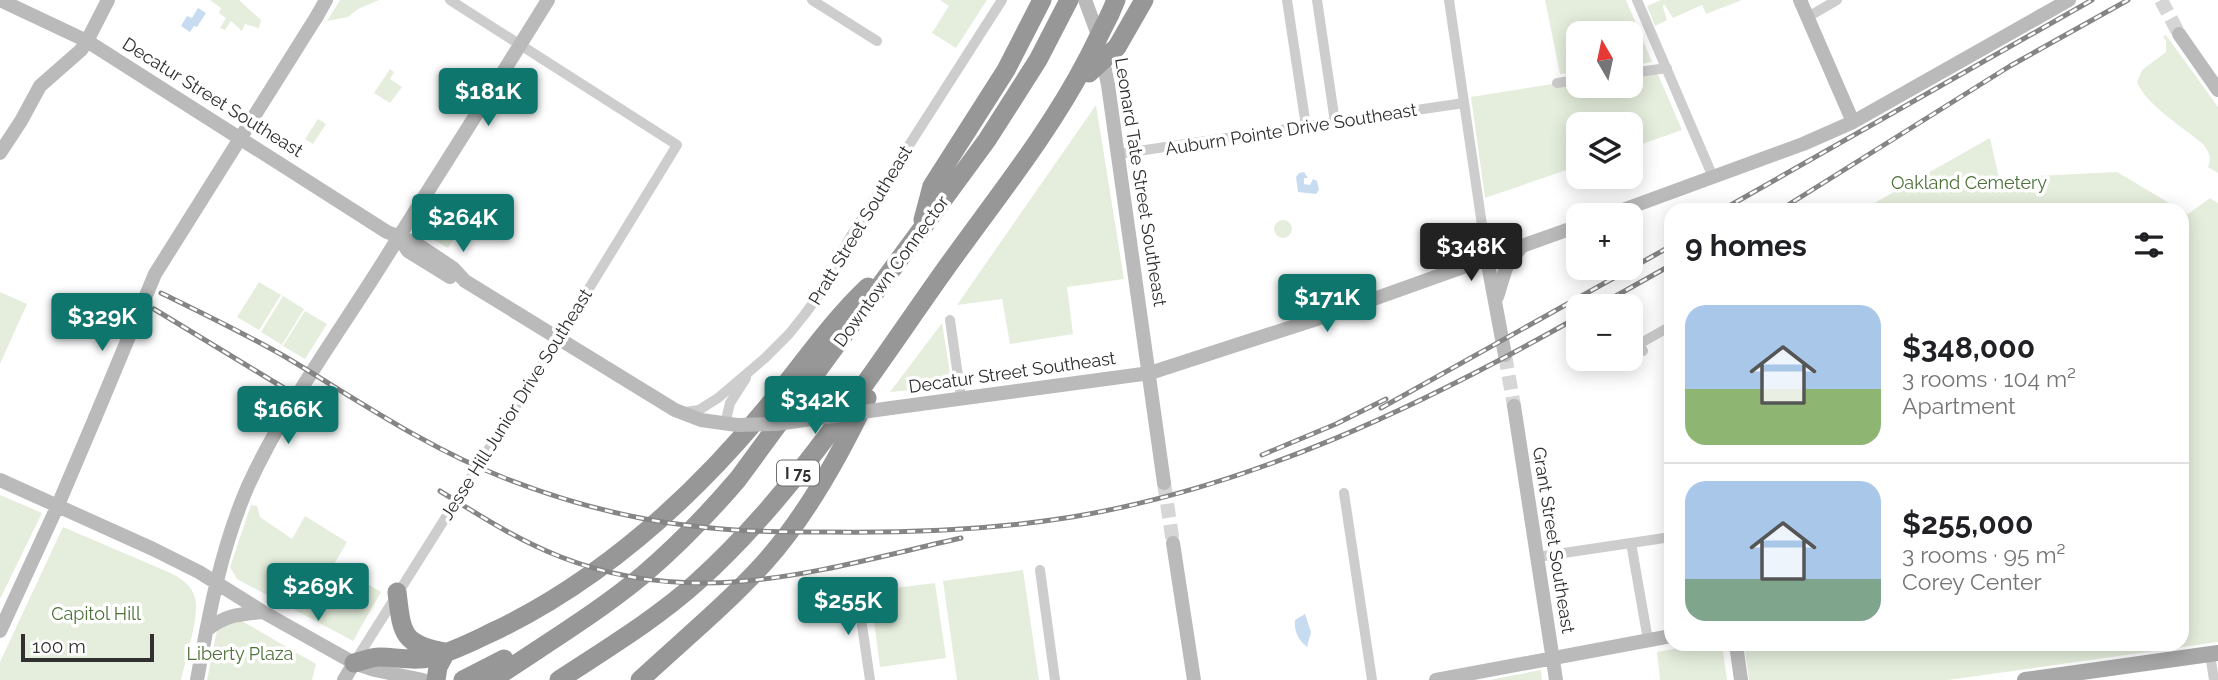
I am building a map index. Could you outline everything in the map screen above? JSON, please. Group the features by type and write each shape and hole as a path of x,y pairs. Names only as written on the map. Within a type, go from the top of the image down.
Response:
{"highway":[{"path":"919,231 932,186 999,81 1042,0"},
{"path":"1088,67 1117,47 1144,0"},
{"name":"Downtown Connector","path":"492,680 615,596 666,554 738,479 956,184 1010,106 1074,2"},
{"name":"I 75","path":"559,680 680,597 725,555 784,490 900,335 1088,67 1113,7"},
{"path":"349,672 378,657 418,659 446,652 514,621 566,591 610,561 662,517 723,456 768,406 840,313 902,255"},
{"path":"640,680 747,580 782,541 846,441 900,335"},
{"path":"397,592 402,628 408,639 420,646 446,652"},
{"path":"463,680 567,625 615,596"},
{"path":"584,680 680,597"},
{"path":"662,680 674,648"},
{"path":"432,679 446,652"}],"main road":[{"name":"Decatur Street Southeast","path":"0,0 87,41 399,238 408,251 449,276 465,281 681,412 701,420 731,424 776,424 1150,373 1329,316 1566,230"},
{"path":"0,153 5,135 40,86 81,50 108,0"},
{"path":"0,631 58,505 142,300 181,229 326,0"},
{"path":"197,680 216,581 230,534 248,487 271,442 340,326 399,238 548,0"},
{"path":"1800,0 1853,122"},
{"path":"1642,203 1803,144 1853,122 2068,0"},
{"name":"Leonard Tate Street Southeast","path":"1074,2 1103,56 1164,483"},
{"path":"2179,34 2218,90"},
{"path":"1496,306 1505,271 1523,246"},
{"path":"1487,259 1505,355"},
{"name":"Grant Street Southeast","path":"1514,406 1556,680"},
{"path":"0,480 153,549 216,581 349,672 375,670 432,679"},
{"path":"1173,542 1194,680"},
{"path":"206,631 215,622 230,616 264,612"},
{"path":"1437,680 1664,637"},
{"path":"1737,651 1741,680"},
{"path":"2025,680 2071,677 2214,654"}],"street":[{"path":"450,0 521,45"},
{"path":"812,0 877,41"},
{"name":"Pratt Street Southeast","path":"681,412 692,412 706,407 789,334 821,292 849,239 1002,0"},
{"path":"1287,0 1306,126"},
{"path":"1317,0 1335,122"},
{"path":"1449,0 1487,259"},
{"path":"1637,0 1713,177"},
{"path":"1808,17 1837,0"},
{"name":"Jesse Hill Junior Drive Southeast","path":"349,672 677,145 521,45"},
{"path":"1643,71 1667,68"},
{"path":"1558,83 1566,82"},
{"name":"Auburn Pointe Drive Southeast","path":"1118,154 1464,103"},
{"path":"950,320 961,397"},
{"path":"1643,342 1664,330"},
{"path":"731,424 730,403 753,367"},
{"path":"1344,493 1372,680"},
{"path":"1537,557 1664,538"},
{"path":"1631,543 1648,640"},
{"path":"1040,570 1055,680"},
{"path":"857,591 870,680"},
{"path":"2214,654 2214,680"}],"green space":[{"path":"210,0 239,0 261,20 259,28 245,24 242,31 231,21 225,30 220,28 226,18 219,13 221,8"},
{"path":"340,0 379,0 358,9 348,17 327,21"},
{"path":"940,0 987,0 956,48 932,33 949,6"},
{"path":"1545,0 1626,0 1635,21 1566,21 1566,73 1560,74"},
{"path":"1661,0 1742,0 1706,14 1702,5 1673,18 1664,4 1667,20 1655,26 1647,6"},
{"path":"2166,35 2218,107 2218,173 2208,167 2209,155 2203,144 2157,108 2137,82 2142,70 2166,52 2166,41 2163,37"},
{"path":"1643,41 1652,62 1643,63"},
{"path":"390,69 394,72 390,79 402,87 390,103 374,93"},
{"path":"1656,70 1682,130 1643,144 1643,112 1566,112 1566,170 1485,198 1471,97 1566,82 1566,98 1643,98 1643,72"},
{"path":"1096,105 1124,279 1067,287 1073,334 1010,344 1002,299 957,305"},
{"path":"318,119 326,124 313,144 305,139"},
{"name":"Oakland Cemetery","path":"1990,138 1999,178 2117,172 2169,203 1874,203"},
{"path":"2210,198 2218,203 2218,642 2189,646 2189,213"},
{"path":"435,216 459,230 448,248 424,234"},
{"path":"1283,220 1289,223 1292,229 1289,235 1283,238 1277,235 1274,229 1277,223"},
{"path":"259,282 281,295 259,330 237,317"},
{"path":"0,292 27,304 0,364"},
{"path":"283,296 304,309 282,345 261,332"},
{"path":"305,311 327,324 305,359 283,346"},
{"path":"942,323 952,386 890,392"},
{"path":"0,495 42,513 0,599"},
{"path":"251,505 257,506 260,517 292,539 305,516 347,542 334,564 381,592 353,641 237,579 230,567"},
{"name":"Capitol Hill","path":"63,527 173,574 189,587 194,594 196,605 181,680 0,680 0,662"},
{"path":"1023,570 1039,680 957,680 943,581"},
{"path":"935,583 946,658 880,667 870,591"},
{"name":"Liberty Plaza","path":"242,621 316,664 312,680 207,680 217,630 227,622"},
{"path":"1723,651 1727,680 1660,680 1657,652"},
{"path":"1745,651 2154,651 1948,680 1749,680"},
{"path":"1541,670 1542,680 1490,680"}],"water":[{"path":"198,8 206,13 197,27 194,26 190,32 181,26 187,16 192,18"},
{"path":"1304,172 1308,178 1304,178 1304,184 1310,185 1313,179 1317,181 1319,190 1316,194 1298,192 1296,177"},
{"path":"1305,614 1311,632 1307,647 1297,635 1295,624 1295,620"}],"tunnel":[{"path":"2161,0 2179,34"},
{"path":"1505,355 1514,406"},
{"path":"1164,483 1173,543"}],"railway":[{"path":"1734,203 2092,0"},
{"path":"1791,203 2010,66 2128,0"},
{"path":"1381,408 1664,250"},
{"path":"1619,294 1664,269"},
{"path":"161,293 273,350 420,438 502,477 548,494 644,519 710,528 778,532 890,532 981,528 1072,517 1205,486 1334,439 1458,382 1566,324"},
{"path":"154,309 312,405"},
{"path":"1262,455 1336,424 1386,399"},
{"path":"440,491 514,535 561,557 612,573 662,581 712,583 811,572 961,538"}]}
